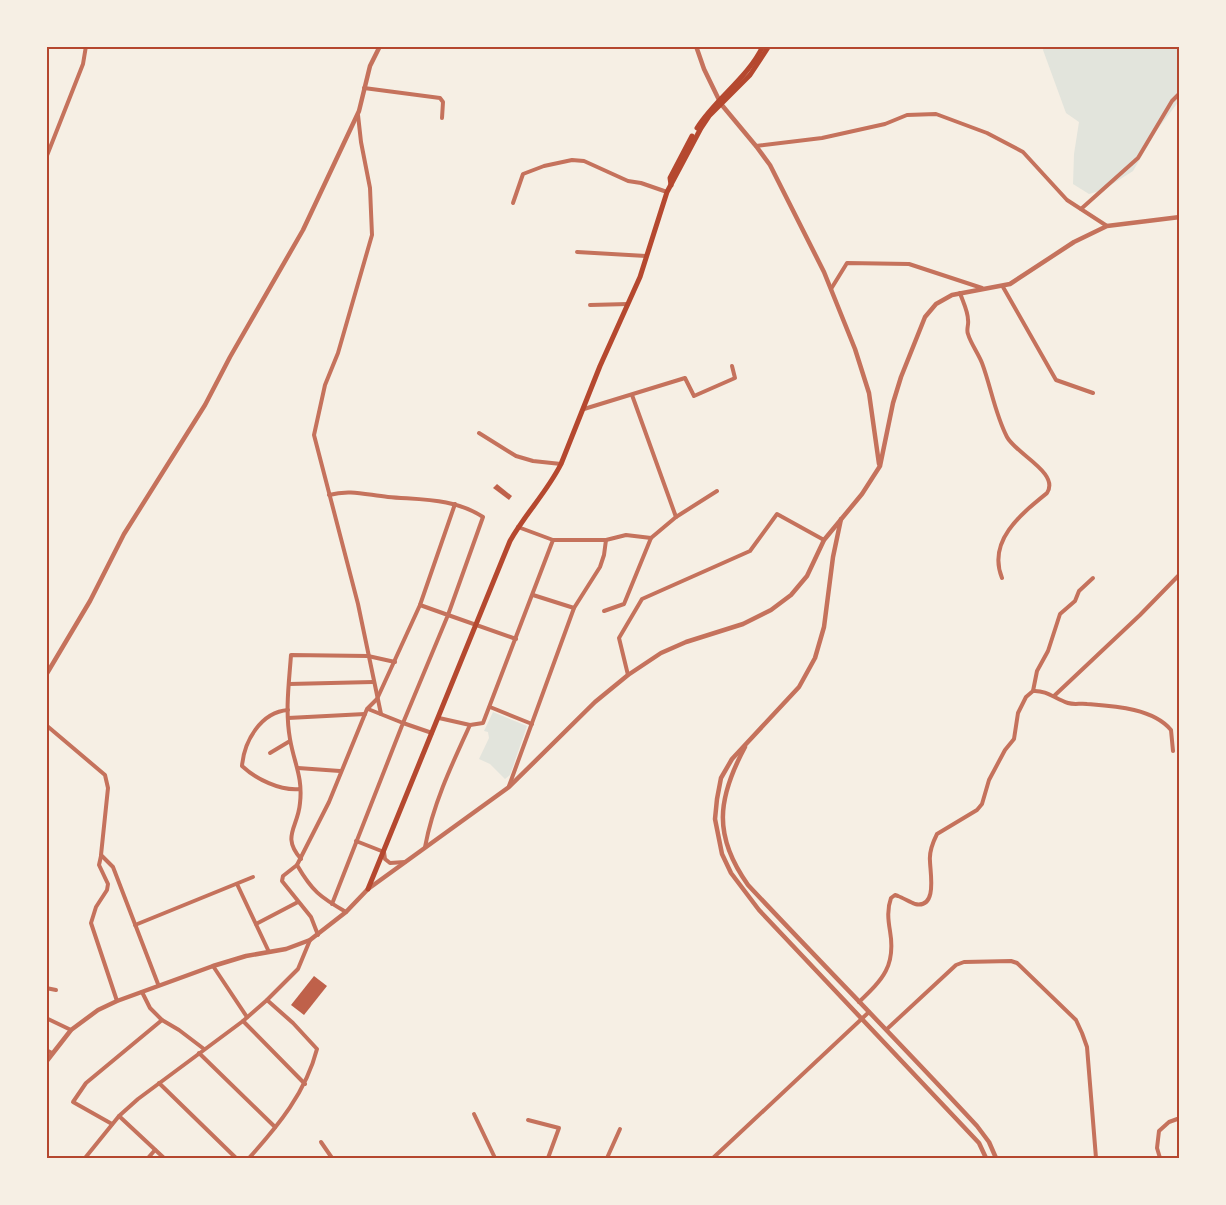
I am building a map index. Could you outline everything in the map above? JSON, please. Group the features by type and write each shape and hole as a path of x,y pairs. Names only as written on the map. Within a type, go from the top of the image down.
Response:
{"main road":[{"path":"368,889 510,541 555,477 561,464 600,366 640,277 667,192 701,128 741,79 764,46"},
{"path":"720,102 750,75 769,46"}],"street":[{"path":"46,158 83,64 86,46"},
{"path":"380,46 363,88 357,120 370,188 372,236 338,353 325,385 314,435 358,604 381,714"},
{"path":"696,46 720,102 770,165 831,289 855,349 869,393 880,466"},
{"path":"363,88 440,98 443,102 442,118"},
{"path":"1081,209 1138,158 1179,93"},
{"path":"46,675 90,601 124,534 205,405 286,261 303,230 358,111"},
{"path":"756,146 822,138 885,124 908,115 936,114 987,133 1023,152 1067,200 1107,226"},
{"path":"513,203 523,174 544,166 572,160 590,163 628,181 667,192"},
{"path":"46,1062 71,1030 92,1014 117,1001 158,984 246,956 286,949 318,935 346,912 368,889 509,787 595,702 628,675 661,653 686,642 743,624 771,610 791,595 807,576 824,540 862,494 880,466 893,403 901,377 925,317 942,300 960,293 1003,287 1021,278 1074,242 1107,226 1179,216"},
{"path":"577,252 646,256"},
{"path":"831,289 846,262 909,264 986,290"},
{"path":"1003,287 1056,380 1093,393"},
{"path":"960,293 969,321 967,332 982,361 1008,438 1017,450 1041,468 1050,489 1009,528 1004,537 998,557 998,569 1002,578"},
{"path":"590,305 629,304"},
{"path":"584,410 685,378 694,396 735,378 732,366"},
{"path":"632,395 676,517"},
{"path":"479,433 516,456 533,461 561,464"},
{"path":"328,495 347,491 440,501 471,509 483,516 448,615 332,904"},
{"path":"604,611 624,604 651,538 676,517 717,491"},
{"path":"318,935 311,917 282,878 301,859 329,802 367,709 377,699 420,605 455,504"},
{"path":"628,675 619,638 642,599 750,551 777,514 824,540"},
{"path":"841,519 833,557 824,627 814,658 799,687 732,759 721,778 715,819 722,854 736,881 759,910 979,1143 986,1158"},
{"path":"518,527 553,540 606,540 626,535 651,538"},
{"path":"438,718 470,725 483,723 553,540"},
{"path":"509,787 574,608 600,567 606,540"},
{"path":"1054,696 1140,615 1179,574"},
{"path":"1033,691 1037,671 1048,651 1060,614 1075,601 1079,591 1093,578"},
{"path":"533,596 574,608"},
{"path":"420,605 516,639"},
{"path":"301,859 292,849 291,839 299,817 301,777 290,741 288,718 291,655 368,656 394,662"},
{"path":"289,684 373,682"},
{"path":"859,1002 882,979 890,964 892,949 888,919 891,898 898,896 917,904 924,903 928,899 932,883 931,853 937,834 977,810 982,804 989,780 1005,750 1014,739 1018,713 1026,697 1033,691 1040,690 1069,704 1121,708 1156,718 1171,730 1173,751"},
{"path":"490,707 532,724"},
{"path":"367,709 432,734"},
{"path":"288,710 270,714 246,743 242,766 286,790 300,789"},
{"path":"288,718 365,714"},
{"path":"46,725 105,775 108,788 99,865 108,884 107,890 96,907 91,923 117,1001"},
{"path":"425,847 430,821 470,725"},
{"path":"270,753 290,741"},
{"path":"748,742 727,786 722,815 723,834 735,868 748,885 978,1126 996,1158"},
{"path":"298,768 340,771"},
{"path":"356,841 384,852 385,859 390,863 405,862"},
{"path":"101,855 113,867 158,984"},
{"path":"297,865 309,886 317,894 346,912"},
{"path":"135,925 253,876"},
{"path":"237,884 270,952"},
{"path":"256,924 298,902"},
{"path":"85,1158 119,1116 267,1000 298,969 310,940"},
{"path":"887,1029 956,965 964,962 1011,961 1017,963 1076,1020 1082,1033 1086,1047 1096,1158"},
{"path":"213,966 245,1019 305,1084"},
{"path":"46,988 56,990"},
{"path":"141,991 150,1008 162,1020 204,1049"},
{"path":"249,1158 275,1127 305,1084 317,1049 267,1000"},
{"path":"712,1158 869,1012"},
{"path":"46,1018 71,1030"},
{"path":"112,1124 74,1102 86,1083 162,1020"},
{"path":"46,1050 52,1053"},
{"path":"199,1053 275,1127"},
{"path":"159,1083 236,1158"},
{"path":"474,1114 495,1158"},
{"path":"119,1116 164,1158"},
{"path":"1160,1158 1156,1148 1159,1131 1169,1122 1179,1118"},
{"path":"528,1120 559,1128 548,1158"},
{"path":"607,1158 620,1129"},
{"path":"321,1142 332,1158"},
{"path":"148,1158 155,1150"}],"shaded area":[{"path":"1044,46 1179,47 1179,101 1157,130 1133,171 1103,190 1089,194 1073,184 1074,154 1079,122 1066,113 1043,50"},
{"path":"493,712 527,726 510,775 505,779 490,764 479,759 489,738 488,732 484,731"}],"building":[{"path":"497,484 512,496 509,500 493,488"},
{"path":"314,976 327,986 304,1015 291,1005"}]}
